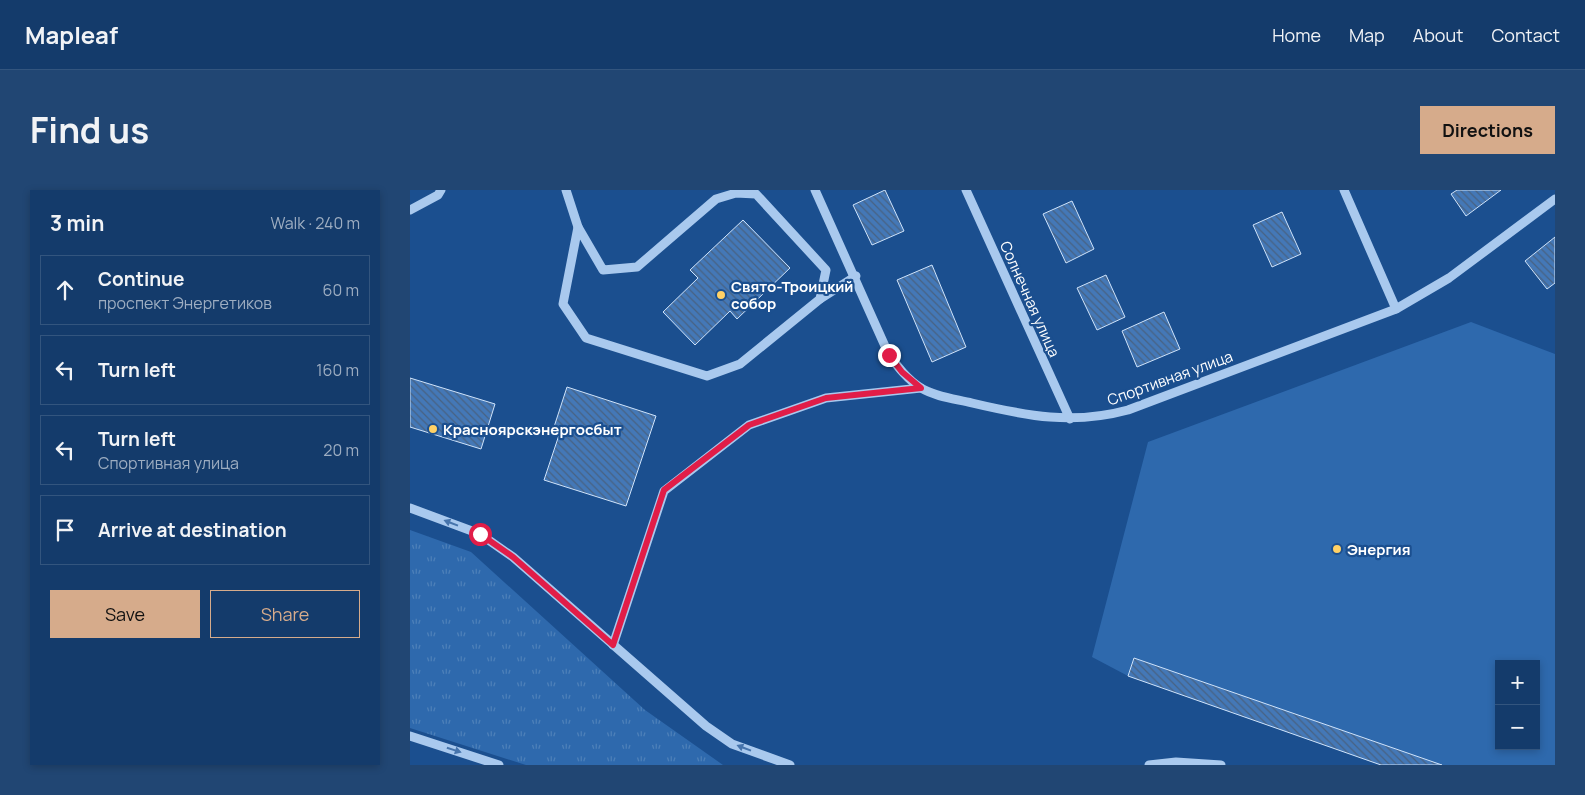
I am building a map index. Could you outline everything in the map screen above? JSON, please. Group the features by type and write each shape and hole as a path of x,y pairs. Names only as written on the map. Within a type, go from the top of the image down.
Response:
{"street":[{"path":"410,210 438,195 441,190"},
{"path":"566,190 578,227 603,270 637,267 716,199 736,193 756,194 826,270 820,299"},
{"name":"Спортивная улица","path":"815,190 856,276 889,355 902,372 921,388 942,396 1029,416 1070,418 1100,417 1128,410 1396,308 1449,278 1555,199"},
{"name":"Солнечная улица","path":"966,190 1070,418"},
{"path":"1344,190 1396,308"},
{"path":"578,227 563,304 586,338 707,376 740,364 820,299 856,276"},
{"path":"613,645 664,490 749,425 826,398 921,388"},
{"path":"410,508 480,534 513,557 671,698 726,739 790,765"},
{"path":"410,736 499,765"},
{"path":"1150,765 1176,762 1221,765"}],"green space":[{"name":"Энергия","path":"1471,322 1555,354 1555,765 1381,765 1128,676 1092,657 1148,442"},
{"path":"410,530 471,552 645,710 723,765 526,765 410,728"}],"building":[{"path":"885,190 904,231 872,245 853,205"},
{"path":"1457,190 1501,190 1466,216 1451,194"},
{"path":"1072,201 1094,249 1066,263 1043,214"},
{"path":"1282,212 1301,254 1272,267 1253,225"},
{"name":"Свято-Троицкий собор","path":"743,220 790,268 737,319 730,311 695,345 663,312 698,278 690,270"},
{"path":"1555,237 1555,283 1547,289 1525,261"},
{"path":"932,265 966,347 932,362 897,280"},
{"path":"1106,275 1125,317 1097,330 1077,288"},
{"path":"1164,312 1180,349 1137,367 1122,331"},
{"path":"410,378 495,404 481,449 410,427"},
{"path":"567,387 656,416 626,506 544,480 560,432 553,430"},
{"path":"1134,658 1442,765 1381,765 1128,676"}],"place":[{"name":"Свято-Троицкий собор","path":"721,295"},
{"name":"Красноярскэнергосбыт","path":"433,429"},
{"name":"Энергия","path":"1337,549"}],"route":[{"path":"480,534 513,557 613,645 664,490 749,425 826,398 921,388 902,372 889,355"}]}
